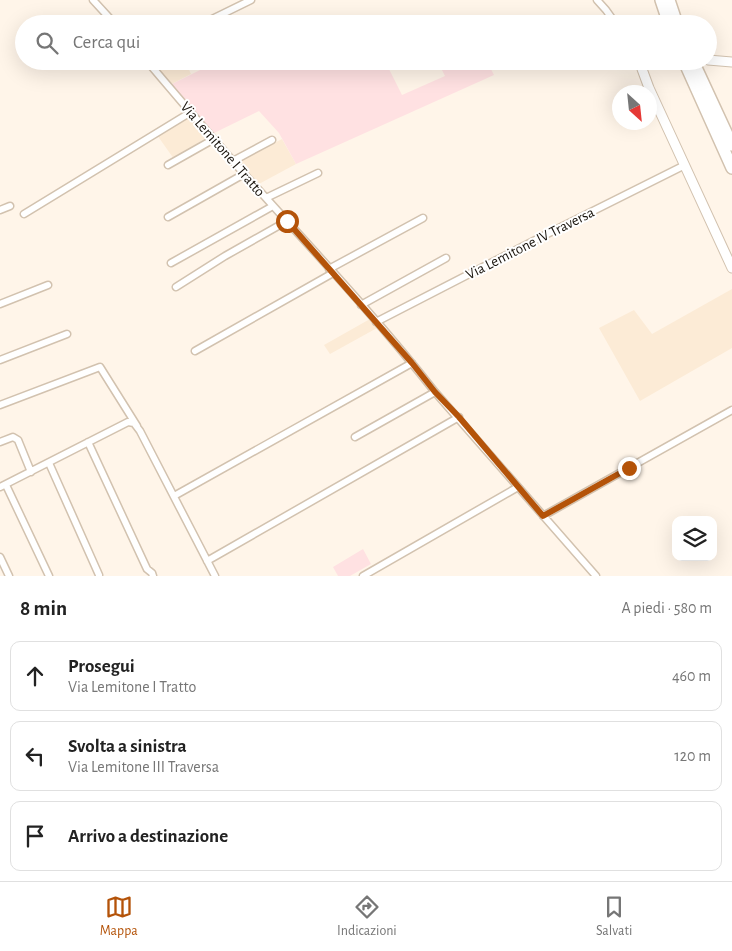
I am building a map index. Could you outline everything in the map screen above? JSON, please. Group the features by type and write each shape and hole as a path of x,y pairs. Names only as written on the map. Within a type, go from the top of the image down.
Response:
{"highway":[{"path":"660,0 666,15"},
{"path":"669,0 674,15"},
{"path":"688,70 732,168"},
{"path":"697,70 732,145"}],"street":[{"path":"93,0 107,15"},
{"path":"221,15 252,0"},
{"path":"597,0 610,15"},
{"path":"717,61 732,62"},
{"name":"Via Lemitone I Tratto","path":"155,70 596,576"},
{"path":"642,70 732,268"},
{"path":"24,214 190,112"},
{"path":"168,165 214,139"},
{"path":"233,161 272,140"},
{"name":"Via Lemitone IV Traversa","path":"376,322 685,165"},
{"path":"266,198 318,173"},
{"path":"168,217 244,174"},
{"path":"0,210 10,206"},
{"path":"171,263 273,206"},
{"path":"195,351 423,218"},
{"path":"176,287 225,256 287,221"},
{"path":"361,305 446,258"},
{"path":"0,304 48,285"},
{"path":"0,360 67,334"},
{"path":"174,496 412,363"},
{"path":"0,405 100,367 140,431 215,576"},
{"path":"354,438 435,392"},
{"path":"543,516 732,410"},
{"path":"207,561 459,417"},
{"path":"50,576 3,486 128,422 134,423 140,431"},
{"path":"0,442 13,437 18,440 30,472"},
{"path":"88,442 147,569 153,576"},
{"path":"48,463 98,575"},
{"path":"363,576 518,486"},
{"path":"0,557 9,576"}],"shaded area":[{"path":"158,70 189,70 191,74 170,85"},
{"path":"200,70 390,70 402,95 445,76 442,70 492,70 494,75 296,164 279,133 259,111 212,134 170,85"},
{"path":"188,115 207,137 174,159 157,135"},
{"path":"282,139 296,164 257,185 237,162"},
{"path":"732,289 732,348 640,401 599,328 634,310 652,334"},
{"path":"370,319 377,328 330,354 324,345"},
{"path":"363,549 371,564 350,576 338,576 333,567"}],"route":[{"path":"287,221 543,516 629,468"}]}
